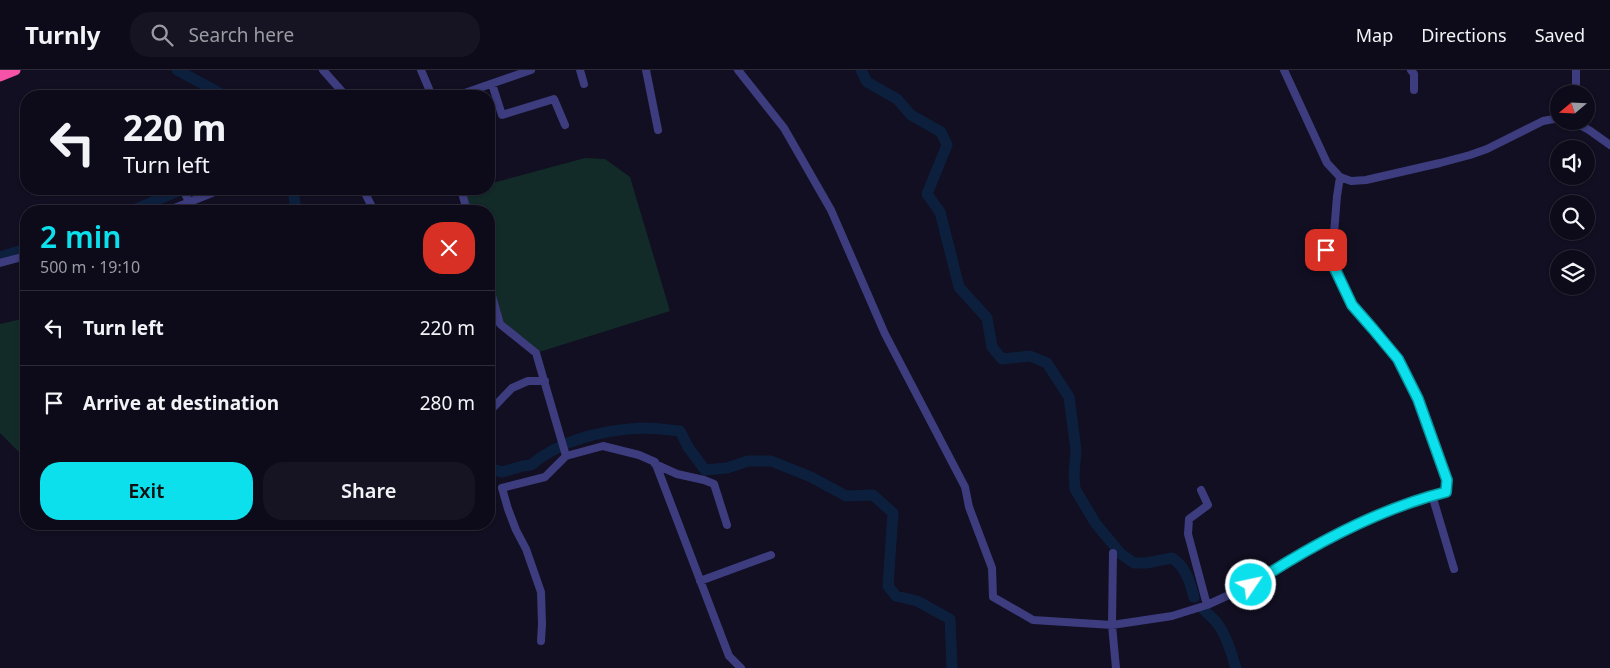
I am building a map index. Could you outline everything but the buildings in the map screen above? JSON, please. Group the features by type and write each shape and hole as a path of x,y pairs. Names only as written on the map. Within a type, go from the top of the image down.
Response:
{"highway":[{"path":"0,75 8,70"},
{"path":"0,75 15,70"}],"street":[{"path":"323,70 341,90"},
{"path":"421,70 429,90"},
{"path":"474,90 531,70"},
{"path":"580,70 584,84"},
{"path":"646,70 658,130"},
{"path":"738,70 784,128 831,210 885,334 964,487 969,507 992,568 993,597 1032,620 1112,625 1172,616 1207,605 1251,585 1284,563 1365,521 1432,495 1446,492 1447,480 1418,399 1398,359 1352,305 1326,250 1333,246 1336,196 1340,177"},
{"path":"1284,70 1327,163 1340,177 1351,181 1366,180 1447,161 1488,149 1537,124 1550,120"},
{"path":"1411,70 1414,74 1414,90"},
{"path":"1576,70 1576,85"},
{"path":"492,84 494,90"},
{"path":"495,93 502,115 554,99 565,125"},
{"path":"1590,130 1610,145"},
{"path":"186,195 189,202"},
{"path":"182,205 207,195"},
{"path":"0,263 20,258"},
{"path":"495,306 500,324 536,352 566,456"},
{"path":"495,406 512,388 528,381 545,381"},
{"path":"541,641 541,592 526,549 508,509 502,488 545,477 566,456 603,446 639,455 677,474 714,484 727,525"},
{"path":"655,464 729,656 741,668"},
{"path":"1201,490 1208,505 1189,519 1188,534 1207,605"},
{"path":"1432,495 1454,569"},
{"path":"1112,553 1112,625 1116,668"},
{"path":"700,581 771,556"}],"green space":[{"path":"585,158 605,159 630,177 670,311 536,353 500,324 495,306 495,205 465,205 462,195 495,195 495,182"},
{"path":"20,319 20,453 0,433 0,324"}],"waterway":[{"path":"177,70 214,90"},
{"path":"861,70 867,82 897,99 911,115 941,132 947,145 927,194 940,212 959,287 987,318 992,347 1002,359 1030,356 1047,363 1069,397 1076,450 1075,489 1096,524 1121,554 1134,563 1146,563 1172,558 1184,570 1194,597"},
{"path":"145,205 169,195"},
{"path":"294,195 295,205"},
{"path":"0,257 20,251"},
{"path":"495,470 502,472 531,465 569,442 598,434 627,429 652,428 680,431 688,447 705,470 727,468 748,461 771,461 811,477 846,496 873,495 893,513 888,586 896,596 917,601 950,619 952,668"},
{"path":"1203,608 1223,633 1236,668"}],"route":[{"path":"1251,585 1284,563 1365,521 1425,497 1446,492 1447,480 1418,399 1398,359 1352,305 1326,250"}]}
